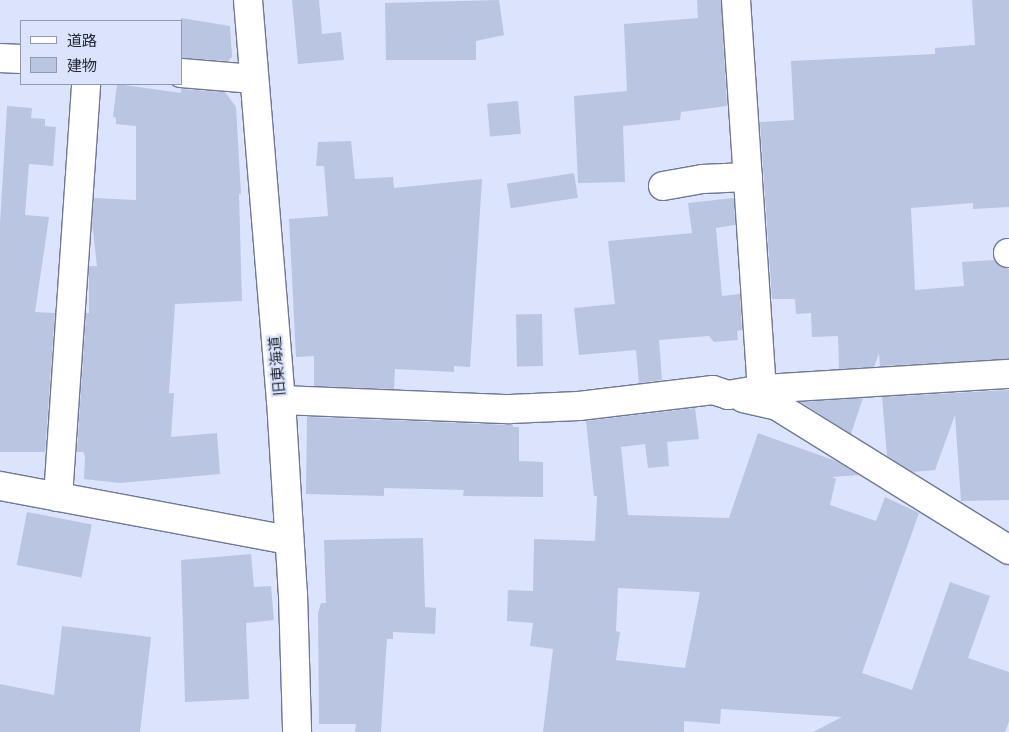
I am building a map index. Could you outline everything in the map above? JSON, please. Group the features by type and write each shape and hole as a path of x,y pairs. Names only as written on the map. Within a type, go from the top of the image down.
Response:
{"street":[{"name":"旧東海道","path":"248,0 281,400 297,732"},
{"path":"736,0 762,389"},
{"path":"0,58 20,60"},
{"path":"182,73 254,79"},
{"path":"58,497 86,85"},
{"path":"663,186 702,179 748,177"},
{"path":"728,394 762,389 1009,374"},
{"path":"281,400 510,409 579,406 713,390 777,406 1009,550"},
{"path":"0,486 289,540"}],"building":[{"path":"292,0 319,0 322,34 341,32 344,60 298,64"},
{"path":"499,0 504,35 476,41 476,60 386,60 385,3"},
{"path":"697,0 721,0 727,106 681,112 680,120 623,126 625,182 578,183 574,96 627,91 624,24 698,18"},
{"path":"972,0 1009,0 1009,207 973,209 973,203 911,208 915,290 964,286 962,262 994,260 1000,266 1009,269 1009,359 880,366 879,353 874,367 839,369 838,336 812,337 811,313 796,314 795,299 772,299 760,122 794,120 791,61 935,54 935,48 975,45"},
{"path":"181,18 230,26 232,57 228,61 182,58"},
{"path":"117,85 181,93 181,89 225,92 236,107 241,194 239,194 242,301 175,304 169,393 174,393 171,437 217,433 220,474 120,483 84,479 85,456 83,452 77,452 86,313 89,313 89,266 97,266 92,222 94,198 136,200 136,126 116,124 116,118 113,117"},
{"path":"518,101 521,134 490,137 487,104"},
{"path":"7,106 32,108 31,118 45,119 45,126 56,127 53,166 29,164 25,215 49,217 35,312 55,313 45,452 0,452 0,224"},
{"path":"351,141 355,179 393,177 394,188 482,179 470,367 454,366 454,372 395,369 394,389 314,386 314,356 296,357 289,219 328,216 324,166 316,166 318,142"},
{"path":"574,173 578,198 511,208 507,184"},
{"path":"734,198 735,225 716,228 722,296 740,294 742,330 737,331 738,340 714,342 709,336 659,340 662,380 639,383 636,350 579,355 574,308 615,304 608,241 692,233 688,203"},
{"path":"516,314 542,314 543,366 517,366"},
{"path":"1009,390 1009,500 961,501 955,415 935,470 912,472 887,456 882,397"},
{"path":"863,398 851,434 801,402"},
{"path":"695,408 699,439 667,442 669,466 648,468 645,444 621,447 628,515 729,518 758,433 836,461 859,475 832,477 836,479 830,505 876,521 885,497 919,513 862,673 912,690 950,582 990,596 968,658 1009,672 1009,722 1005,732 813,732 842,717 721,709 720,724 684,721 684,732 543,732 553,649 530,646 533,623 507,621 508,590 533,591 534,539 595,541 597,496 594,496 586,421","holes":["618,588 700,592 685,668 616,660 620,632 616,631"]},
{"path":"307,417 513,425 513,427 519,427 519,461 543,462 543,497 463,496 464,490 384,488 384,496 306,494"},
{"path":"27,512 92,525 81,578 17,565"},
{"path":"423,538 425,607 436,608 435,634 393,632 393,639 387,639 381,732 355,732 356,724 319,724 318,613 321,603 326,603 324,540"},
{"path":"251,554 254,587 271,586 274,620 246,623 249,699 185,702 181,560"},
{"path":"62,626 151,637 140,732 0,732 0,684 54,695"}]}
